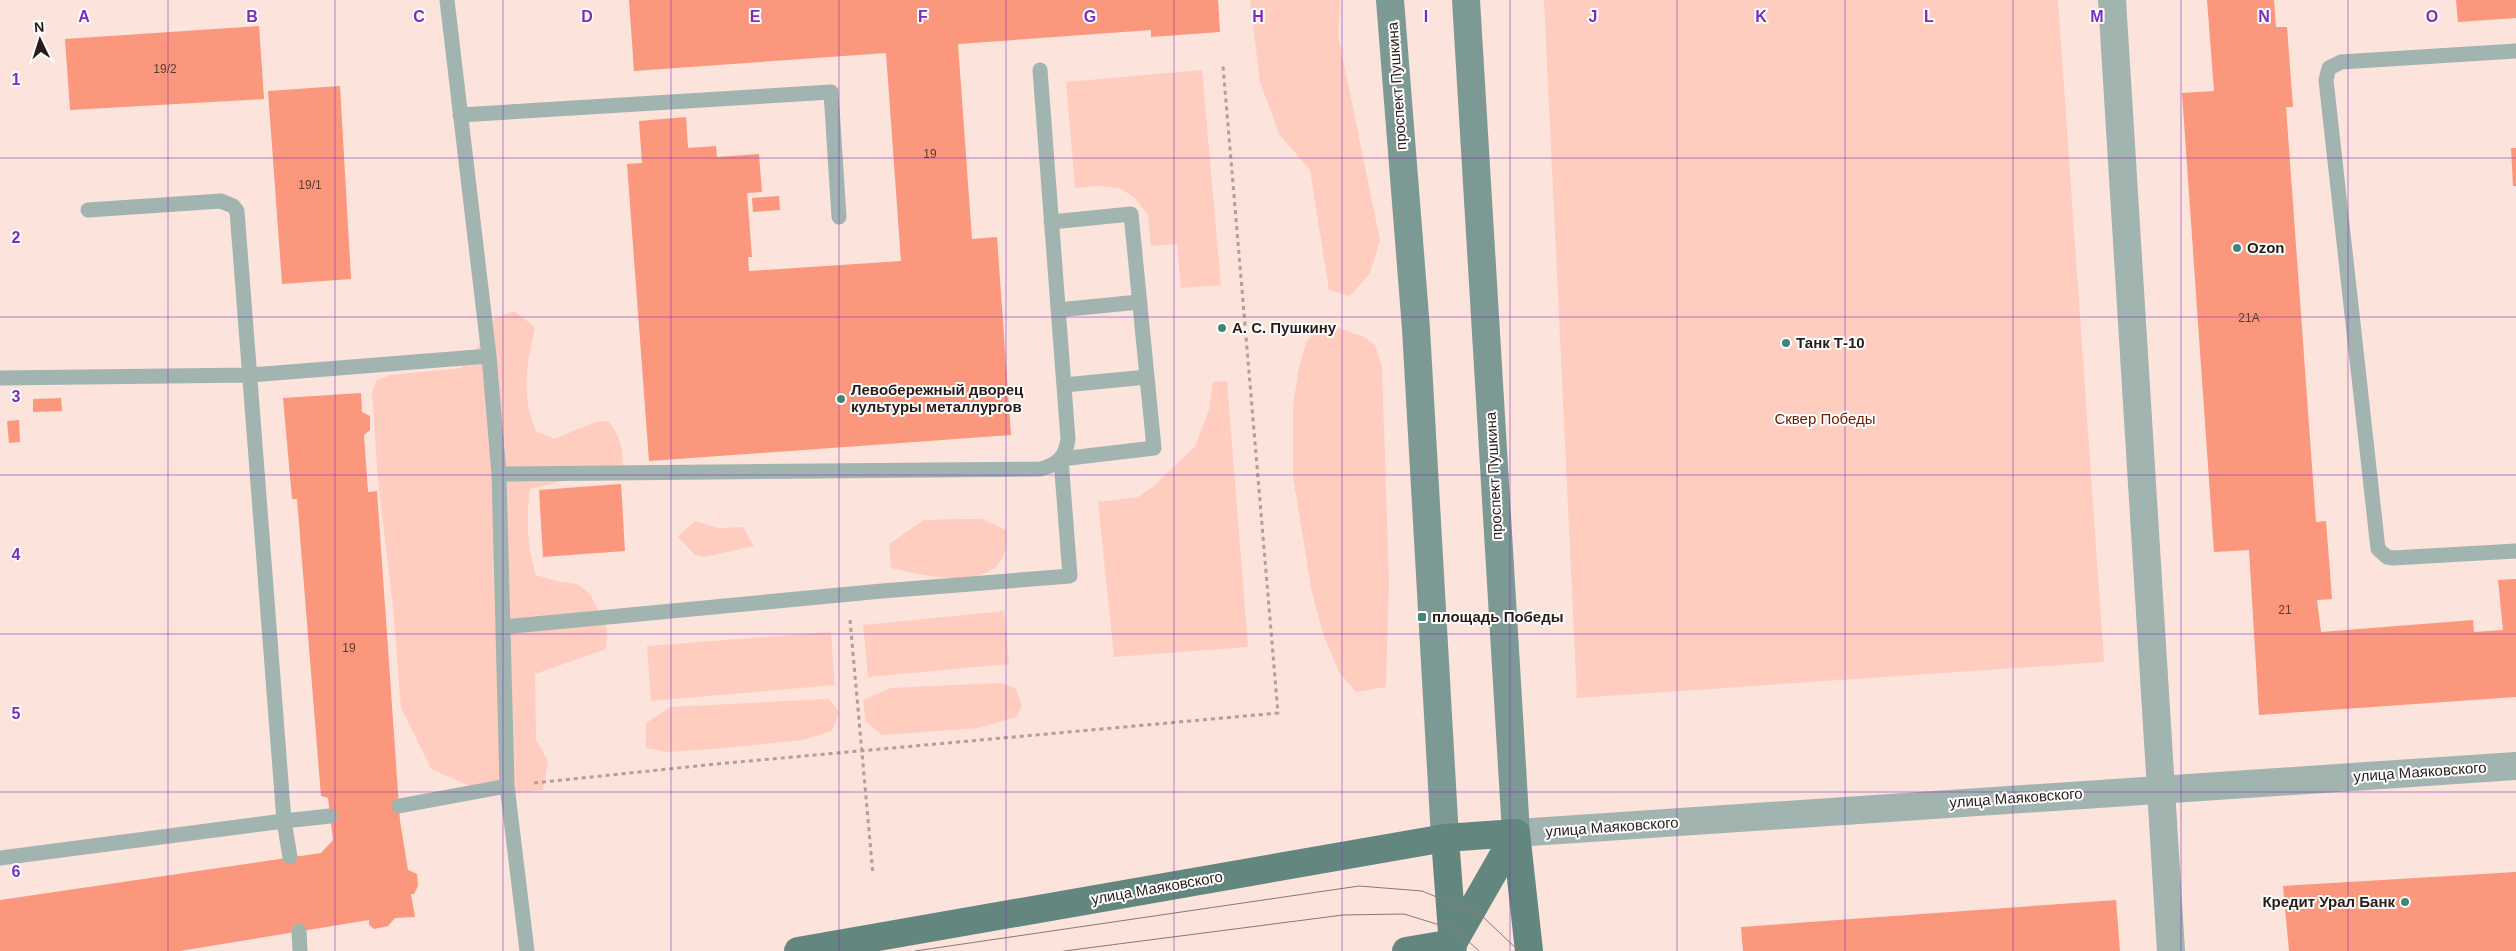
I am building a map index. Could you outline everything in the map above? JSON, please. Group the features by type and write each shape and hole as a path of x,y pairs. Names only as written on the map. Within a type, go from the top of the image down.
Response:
{"main road":[{"name":"проспект Пушкина","path":"1390,0 1416,330 1453,947"},
{"name":"проспект Пушкина","path":"1466,0 1516,833 1529,951"},
{"name":"улица Маяковского","path":"798,951 1445,838 1516,833"},
{"path":"1406,951 1453,947 1516,833"}],"street":[{"path":"2112,0 2171,951"},
{"name":"улица Маяковского","path":"1516,833 2160,788 2516,766"}],"lane":[{"path":"447,0 489,356 498,474 507,786 527,951"},
{"path":"2516,51 2341,62 2329,68 2326,80 2378,549 2387,557 2393,558 2516,551"},
{"path":"498,474 1040,469 1052,466 1061,459 1067,450 1068,439 1040,70"},
{"path":"460,115 831,92 839,216"},
{"path":"88,210 221,201 233,206 239,217 284,821 290,858"},
{"path":"1051,222 1131,214 1154,448 1061,459"},
{"path":"1058,310 1139,302"},
{"path":"0,378 251,375 489,356"},
{"path":"1064,384 1147,377"},
{"path":"503,627 848,594 1070,576 1061,459"},
{"path":"399,806 507,786"},
{"path":"0,858 330,816"},
{"path":"299,931 300,951"}],"path":[{"path":"507,786 860,751 1278,713 1223,66"},
{"path":"848,594 860,751 873,875"}],"green space":[{"path":"1250,0 1340,0 1338,35 1380,240 1370,273 1350,296 1329,290 1310,170 1279,134 1260,82"},
{"name":"Сквер Победы","path":"1544,0 2058,0 2104,662 1577,698"},
{"path":"1202,70 1221,285 1181,288 1177,244 1151,246 1148,215 1134,197 1119,188 1097,186 1075,188 1066,82"},
{"path":"514,311 535,327 526,379 528,404 536,431 554,439 596,422 608,421 617,434 621,447 623,476 563,481 530,489 528,532 536,575 556,581 577,584 590,594 607,629 606,649 535,674 536,740 548,761 543,790 499,795 465,784 431,769 401,708 393,608 378,479 372,393 376,381 390,375 461,368 478,347 493,319"},
{"path":"1325,323 1364,337 1375,345 1382,367 1389,580 1386,687 1356,692 1339,672 1324,636 1312,593 1293,477 1293,406 1298,372 1306,342"},
{"path":"1227,381 1248,647 1114,657 1098,502 1138,497 1154,486 1195,446 1209,410 1213,382"},
{"path":"982,519 1006,530 1005,551 997,565 984,574 966,578 947,578 891,568 889,544 924,520"},
{"path":"695,521 718,528 743,527 754,546 705,557 695,555 678,537"},
{"path":"1004,611 1009,664 868,677 863,625"},
{"path":"831,632 835,685 651,701 647,646"},
{"path":"1000,683 1016,688 1022,706 1016,717 978,728 882,735 866,722 863,700 891,688"},
{"path":"829,699 839,712 832,731 803,740 668,752 646,748 646,723 670,707"}],"building":[{"path":"629,0 1218,0 1220,32 1151,37 1151,30 958,44 972,239 997,237 1011,435 649,461 627,164 642,163 639,121 686,117 688,148 716,146 717,157 759,154 762,192 747,193 752,257 748,257 749,271 901,261 886,53 634,71"},
{"path":"2207,0 2274,0 2276,27 2287,27 2293,107 2286,107 2316,522 2326,521 2332,599 2317,600 2321,632 2473,620 2474,632 2503,630 2498,580 2516,579 2516,697 2259,715 2249,550 2214,552 2182,93 2214,91"},
{"path":"2456,0 2516,0 2516,18 2458,22"},
{"path":"259,26 264,99 70,110 65,39"},
{"path":"340,86 351,279 282,284 268,91"},
{"path":"2511,148 2516,148 2516,186 2513,186"},
{"path":"779,196 780,210 753,212 752,198"},
{"path":"361,393 362,412 370,416 370,430 364,435 368,492 377,491 400,821 408,870 417,874 418,886 414,894 411,894 415,917 395,918 388,926 374,929 369,925 369,920 180,951 0,951 0,900 321,853 333,840 328,798 321,796 297,499 292,499 283,398"},
{"path":"61,398 62,411 33,412 33,399"},
{"path":"19,420 20,442 9,443 7,421"},
{"path":"621,484 625,551 543,557 539,490"},
{"path":"2516,872 2516,951 2289,951 2283,886"},
{"path":"2116,900 2120,951 1743,951 1741,927"}],"tram line":[{"path":"915,951 1359,886 1422,891 1481,915 1519,951"},
{"path":"1064,951 1343,915 1404,914 1456,930 1479,951"}],"place":[{"name":"Ozon","path":"2237,248"},
{"name":"А. С. Пушкину","path":"1222,328"},
{"name":"Танк Т-10","path":"1786,343"},
{"name":"Левобережный дворец культуры металлургов","path":"841,399"},
{"name":"площадь Победы","path":"1422,617"},
{"name":"Кредит Урал Банк","path":"2405,902"}]}
